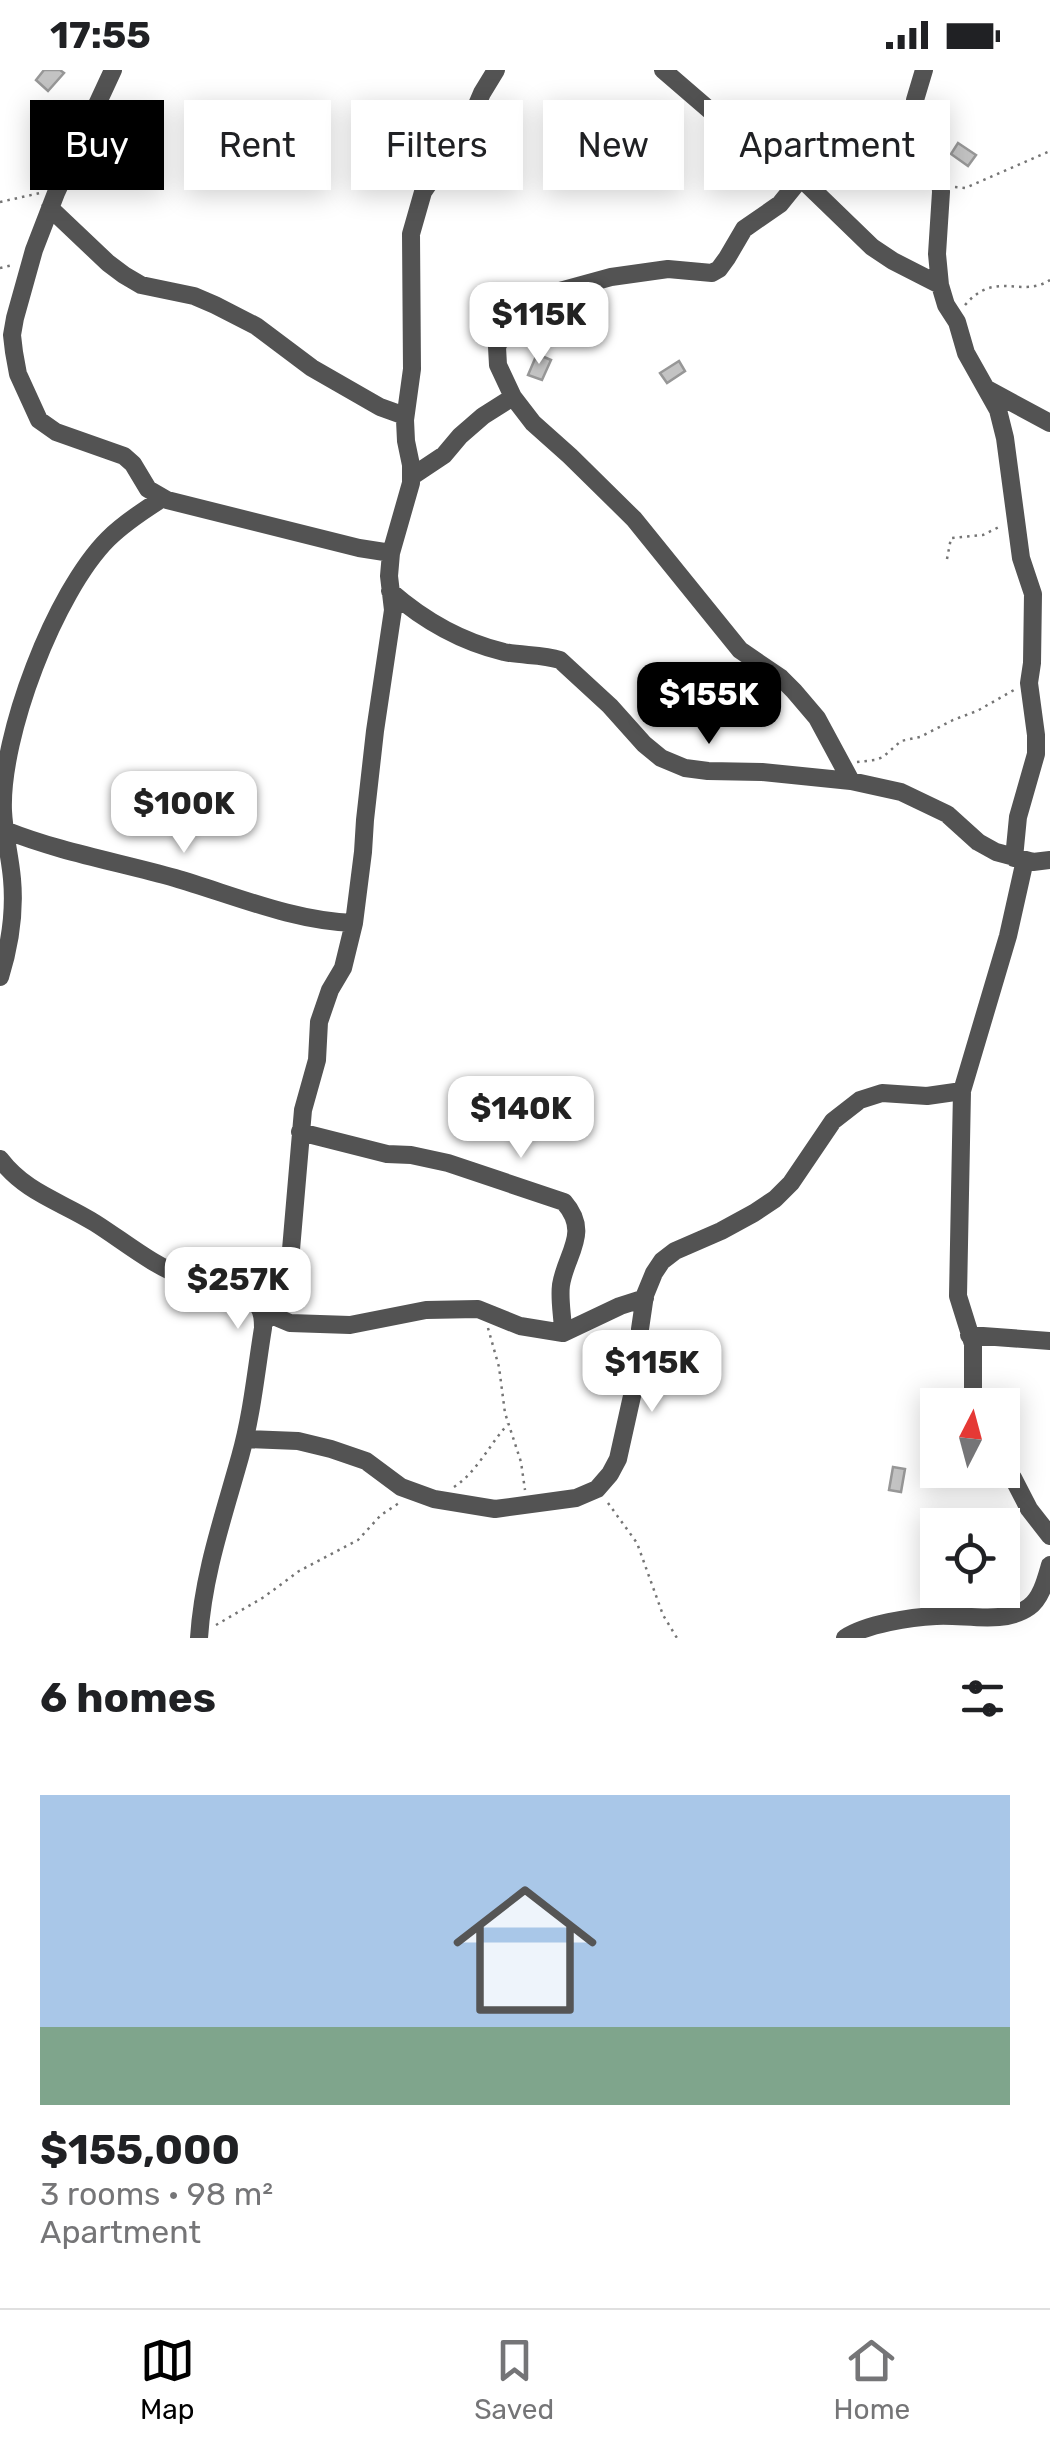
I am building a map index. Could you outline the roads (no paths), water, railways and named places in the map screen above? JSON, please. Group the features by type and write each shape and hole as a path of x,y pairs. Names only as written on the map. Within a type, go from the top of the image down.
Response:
{"street":[{"path":"112,70 53,201 15,318 12,336 18,374 38,420 56,432 124,456 134,464 148,489 163,498 390,553"},
{"path":"199,1637 205,1584 244,1440 267,1319 284,1293 289,1274 300,1132 317,1060 319,1022 343,968 354,923 392,610 390,553 411,477 405,416 412,369 410,234 423,192 467,128 483,79 496,70"},
{"path":"663,70 704,105"},
{"path":"924,70 913,134 940,174 940,286 957,322 966,354 998,410 1021,558 1033,594 1029,683 1036,754 1018,817 1019,859 1008,936 962,1091 958,1296 973,1344 973,1388"},
{"path":"791,190 780,204 744,229 719,269 712,273 668,269 610,277 523,305 497,346 498,365 512,398 533,423 634,519 740,650 782,678 794,691 816,718 851,781"},
{"path":"813,190 872,248 940,286"},
{"path":"53,201 95,252 124,275 141,284 194,296 256,326 326,377 405,416"},
{"path":"988,389 1050,424"},
{"path":"411,477 444,454 483,416 512,398"},
{"path":"0,977 8,953 12,918 12,882 2,808 20,702 49,633 85,566 109,538 163,498"},
{"path":"390,591 457,636 507,652 560,660 644,744 661,758 684,768 851,781 900,792 947,814 978,842 996,852 1019,859 1050,860"},
{"path":"5,830 59,849 150,871 278,910 354,923"},
{"path":"244,1440 298,1442 331,1449 366,1461 402,1487 430,1497 495,1509 576,1498 597,1489 618,1458 640,1360 645,1298 662,1261 775,1199 833,1121 860,1100 882,1093 927,1096 962,1091"},
{"path":"300,1132 387,1154 448,1164 564,1202 572,1212 577,1231 561,1282 563,1333"},
{"path":"0,1160 27,1187 91,1220 162,1267 248,1297 267,1319 350,1325 458,1307 478,1308 520,1326 563,1333 645,1298"},
{"path":"968,1336 1050,1341"},
{"path":"1018,1488 1050,1536"},
{"path":"845,1638 876,1626 915,1618 1008,1616 1029,1608 1038,1598 1050,1566"}]}
